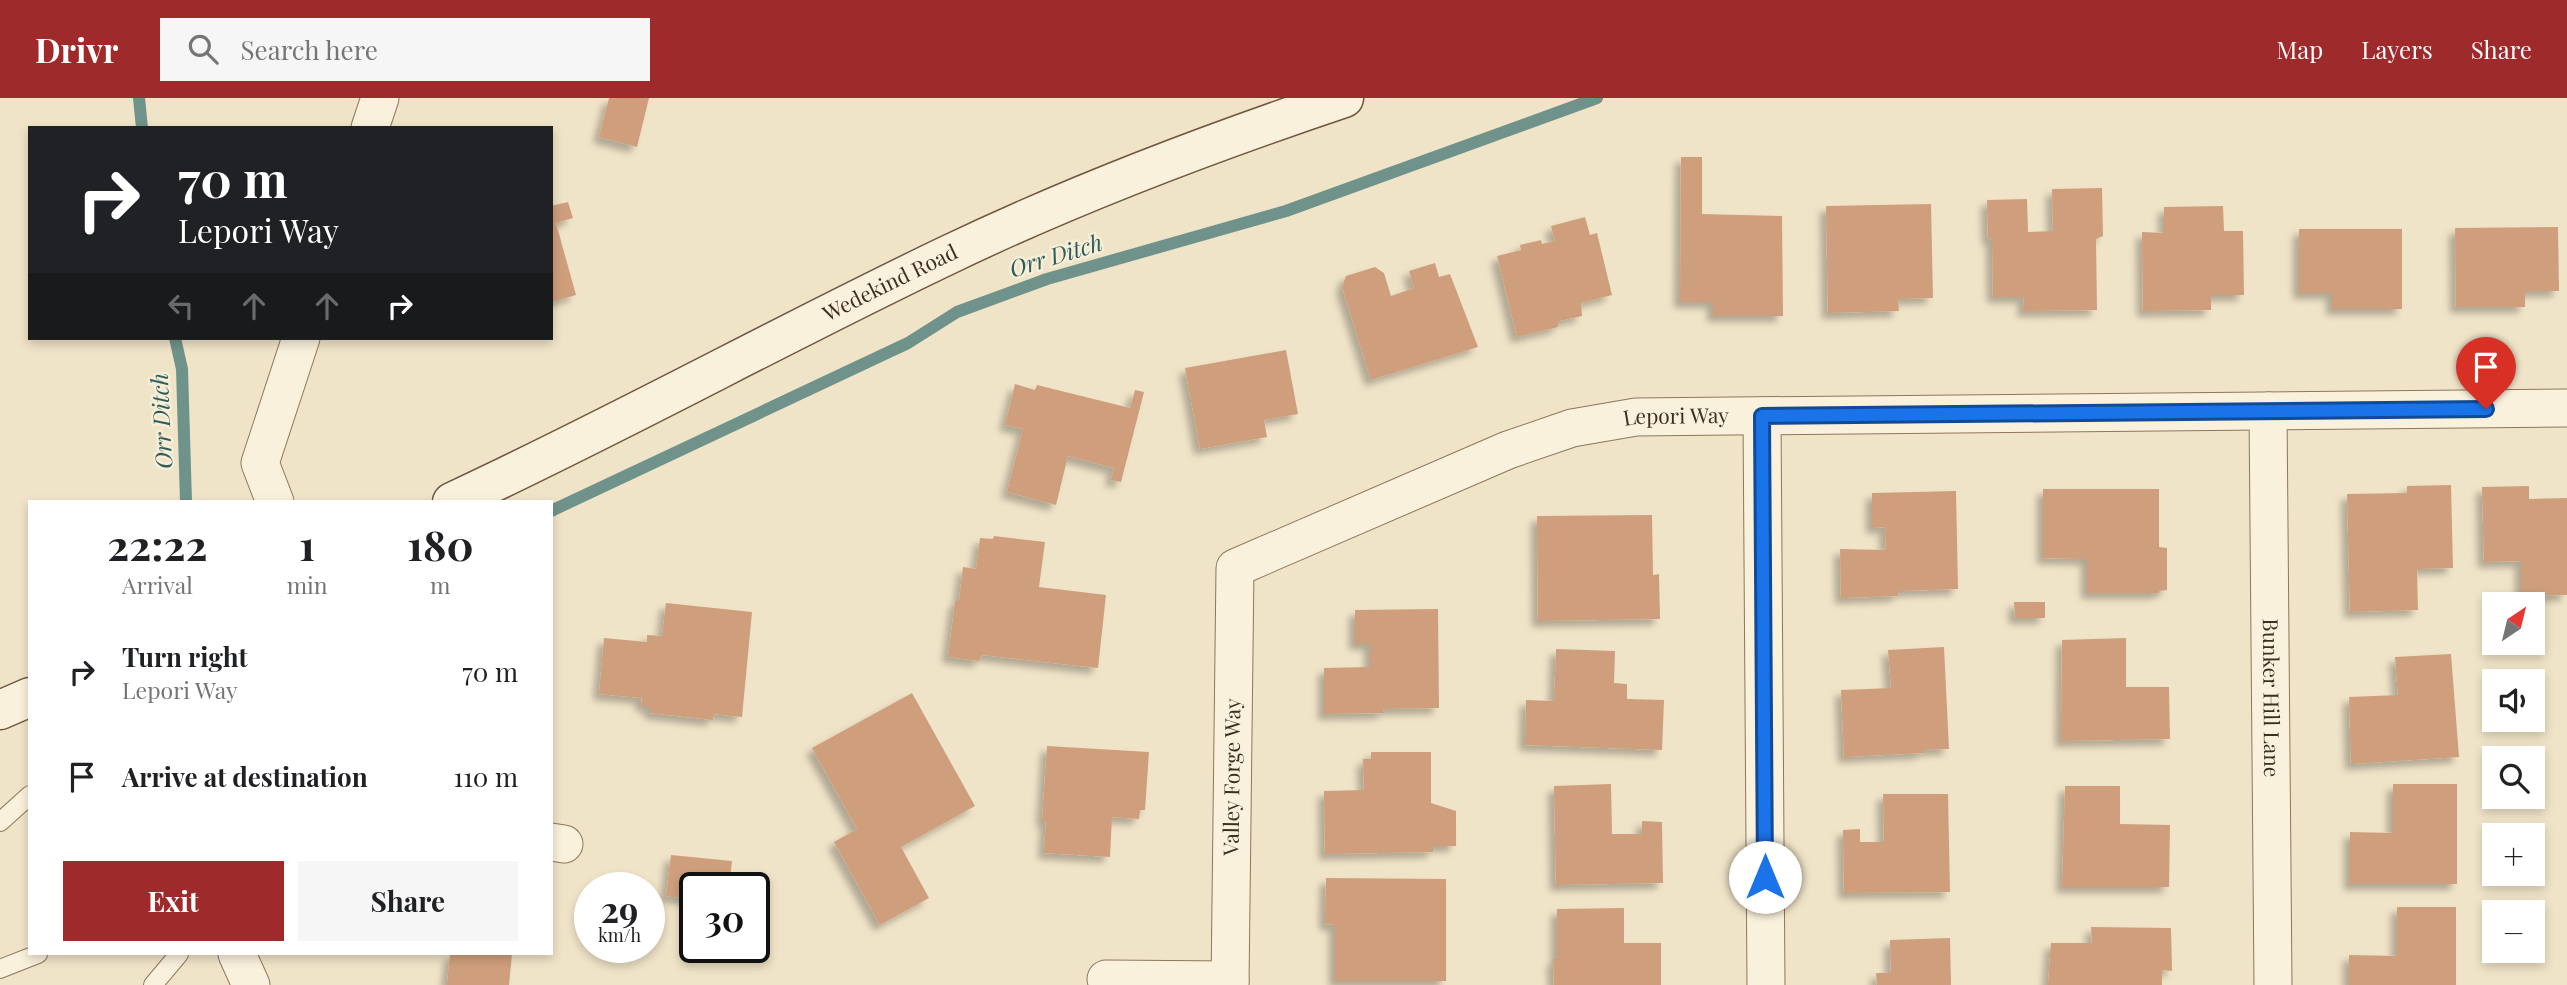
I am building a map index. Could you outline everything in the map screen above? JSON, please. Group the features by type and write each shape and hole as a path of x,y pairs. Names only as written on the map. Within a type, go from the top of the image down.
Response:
{"street":[{"path":"371,126 380,98"},
{"name":"Wedekind Road","path":"456,500 953,253 1092,192 1234,136 1344,98"},
{"path":"274,500 260,463 300,340"},
{"name":"Lepori Way","path":"1235,568 1508,450 1572,428 1636,418 2567,408"},
{"name":"Bunker Hill Lane","path":"2269,411 2273,985"},
{"path":"1762,416 1766,985"},
{"name":"Valley Forge Way","path":"1230,983 1235,568"},
{"path":"0,710 28,698"},
{"path":"237,955 251,985"},
{"path":"1106,979 1230,983"}],"lane":[{"path":"0,822 28,797"},
{"path":"0,968 35,955"},
{"path":"153,985 178,955"}],"building":[{"path":"609,98 649,98 637,147 599,137"},
{"path":"1681,157 1702,157 1702,214 1782,216 1783,316 1713,316 1713,302 1680,302"},
{"path":"2102,188 2103,236 2096,239 2097,310 2023,311 2024,297 1993,297 1992,240 1988,238 1987,200 2027,199 2028,232 2053,231 2052,189"},
{"path":"568,202 573,218 556,223 576,295 553,301 553,206"},
{"path":"1931,204 1933,298 1898,299 1899,311 1828,313 1826,206"},
{"path":"2223,206 2224,231 2243,231 2244,295 2211,295 2211,310 2143,311 2142,232 2164,233 2164,207"},
{"path":"1585,217 1590,235 1597,233 1612,295 1581,303 1582,316 1559,321 1558,327 1517,337 1497,256 1521,250 1520,245 1541,240 1542,244 1555,241 1551,226"},
{"path":"2558,227 2559,291 2525,291 2525,307 2456,307 2455,228"},
{"path":"2299,229 2402,229 2402,309 2332,309 2332,293 2299,293"},
{"path":"1435,263 1439,277 1450,274 1478,347 1371,380 1342,287 1346,276 1375,267 1384,273 1391,296 1414,288 1409,271"},
{"path":"1286,350 1298,414 1264,420 1267,437 1200,449 1185,368"},
{"path":"1015,384 1035,390 1037,385 1130,408 1135,390 1144,392 1121,482 1111,480 1114,468 1068,456 1056,505 1007,492 1023,429 1005,425"},
{"path":"2451,485 2453,568 2417,569 2418,610 2350,612 2347,494 2407,493 2407,486"},
{"path":"2529,486 2529,499 2567,498 2567,595 2521,592 2521,561 2484,562 2482,487"},
{"path":"2043,489 2159,489 2159,547 2167,548 2167,590 2159,593 2087,593 2087,559 2043,558"},
{"path":"1956,491 1958,589 1899,591 1898,596 1841,598 1840,549 1886,550 1885,527 1872,528 1872,493"},
{"path":"1652,515 1653,575 1659,574 1660,619 1538,621 1537,516"},
{"path":"994,536 1045,542 1039,587 1106,595 1098,668 982,655 979,661 948,657 955,601 959,601 963,567 976,569 980,538 993,539"},
{"path":"2014,602 2045,602 2045,618 2015,618"},
{"path":"666,603 752,612 742,717 714,714 713,720 650,713 650,706 641,706 642,698 599,694 604,638 647,642 647,635 662,636"},
{"path":"1438,609 1439,708 1383,709 1384,713 1324,714 1324,668 1370,667 1370,644 1355,644 1355,610"},
{"path":"2126,638 2126,687 2169,687 2170,739 2061,741 2062,640"},
{"path":"1944,647 1949,749 1844,757 1841,690 1891,688 1888,650"},
{"path":"1556,649 1615,651 1614,683 1627,684 1627,699 1664,700 1662,750 1525,745 1526,700 1554,701"},
{"path":"2451,654 2459,757 2351,764 2349,697 2398,695 2395,657"},
{"path":"912,693 975,806 901,847 929,898 880,925 834,842 857,829 812,748"},
{"path":"1047,746 1149,752 1145,810 1140,810 1139,819 1112,817 1110,857 1044,853 1046,821 1042,821"},
{"path":"1371,752 1431,752 1431,803 1456,811 1456,846 1433,846 1433,852 1325,854 1324,791 1364,790 1363,759 1371,759"},
{"path":"1611,784 1612,834 1642,834 1642,821 1662,822 1663,883 1556,885 1554,786"},
{"path":"2393,784 2457,784 2457,884 2350,884 2350,832 2393,833"},
{"path":"2065,786 2120,786 2120,824 2170,825 2169,887 2062,887"},
{"path":"1883,794 1948,794 1950,892 1844,893 1843,830 1860,829 1860,842 1884,842"},
{"path":"671,855 732,861 731,872 679,872 679,898 666,896"},
{"path":"1326,878 1446,879 1446,981 1335,981 1335,925 1325,922"},
{"path":"2397,907 2456,907 2456,985 2349,985 2349,955 2397,956"},
{"path":"1624,908 1624,943 1661,943 1661,985 1554,985 1557,909"},
{"path":"2091,927 2171,928 2172,971 2162,970 2162,985 2048,985 2051,943 2092,943"},
{"path":"1950,938 1951,985 1877,985 1876,973 1891,973 1890,940"},
{"path":"450,955 512,955 509,985 447,985"}],"waterway":[{"name":"Orr Ditch","path":"139,98 142,126"},
{"name":"Orr Ditch","path":"553,510 908,343 957,312 1047,279 1286,211 1597,98"},
{"name":"Orr Ditch","path":"175,340 182,369 186,500"}],"route":[{"path":"1765,877 1762,416 2486,409"}]}
